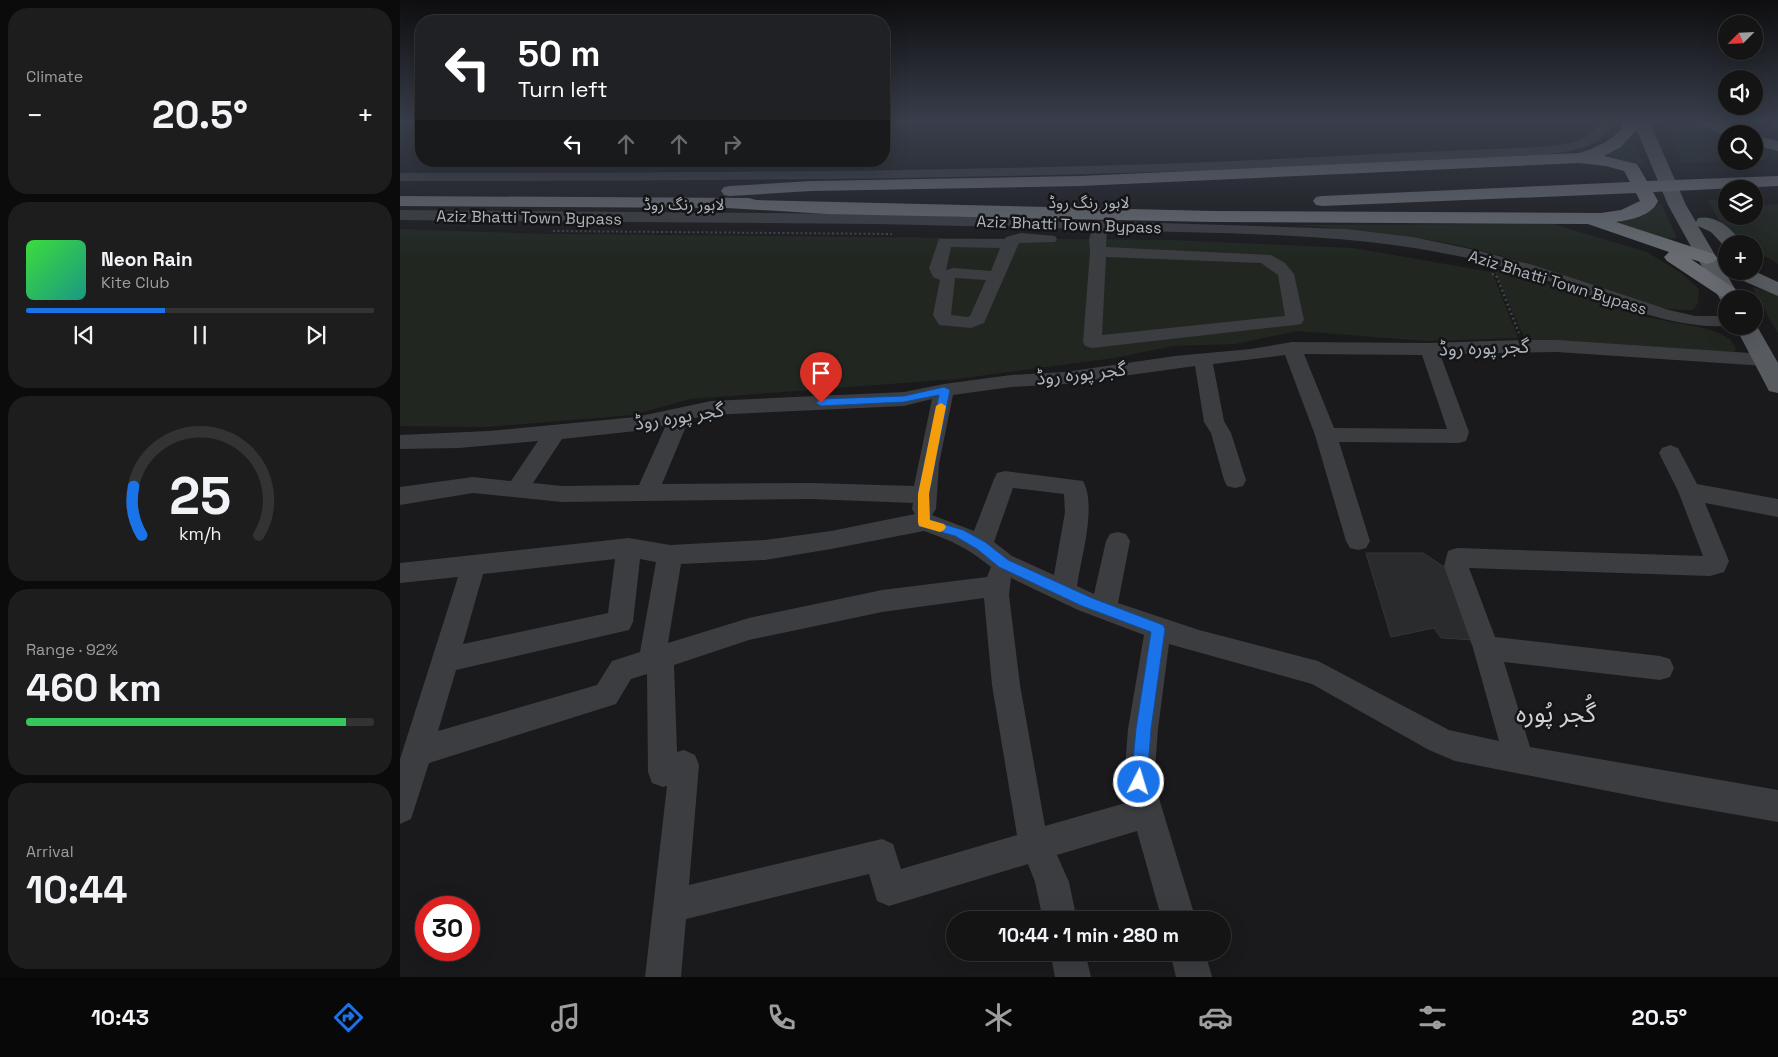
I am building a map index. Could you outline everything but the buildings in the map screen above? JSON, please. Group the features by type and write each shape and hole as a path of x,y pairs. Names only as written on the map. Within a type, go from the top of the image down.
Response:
{"highway":[{"path":"731,197 811,186 1090,181 1396,167"},
{"path":"731,197 790,208 1279,218 1585,219 1616,217 1634,213 1648,204 1649,201 1631,168 1626,167"},
{"path":"1689,179 1698,168 1707,168"},
{"path":"1689,179 1732,180 1778,170"},
{"name":"لاہور رنگ روڈ","path":"1308,188 1569,179 1689,179 1718,182"},
{"name":"لاہور رنگ روڈ","path":"400,190 731,197 1312,201 1584,190 1689,179"},
{"name":"لاہور رنگ روڈ","path":"1763,184 1778,181"},
{"path":"1763,186 1778,187"},
{"name":"لاہور رنگ روڈ","path":"400,202 1278,189"},
{"path":"1585,219 1718,257"},
{"path":"1629,232 1690,266 1722,290"}],"main road":[{"path":"1660,167 1677,205 1718,256"},
{"path":"1674,167 1705,222 1718,254"},
{"path":"1763,264 1778,273"},
{"path":"1763,270 1778,273"},
{"path":"1756,280 1778,290"},
{"path":"1763,331 1772,356 1778,385"},
{"path":"1754,335 1772,356"}],"street":[{"path":"461,177 473,167"},
{"path":"400,176 972,173 1169,167"},
{"name":"Aziz Bhatti Town Bypass","path":"400,215 876,219 1099,239 1347,234 1413,242 1480,256 1527,269 1665,315 1695,321 1718,321"},
{"path":"946,276 948,280 943,318 950,322 971,323 978,319 1009,244 1012,240 1020,238 1099,239 1265,258 1276,264 1286,274 1295,320 1092,342 1099,239"},
{"path":"996,276 953,273 946,276 939,273 937,268 946,242 1009,244"},
{"name":"گجر پورہ روڈ","path":"400,442 443,441 654,422 711,408 904,399 944,390 1011,381 1065,378 1251,355 1292,348 1429,349 1557,346 1772,356"},
{"path":"1292,348 1326,435 1358,541"},
{"path":"1326,435 1459,436 1460,432 1429,349"},
{"path":"1203,360 1214,422 1221,433 1235,480"},
{"path":"924,522 924,494 944,390"},
{"path":"648,493 681,414"},
{"path":"517,490 556,431"},
{"path":"1519,760 1486,648 1456,566 1457,558 1715,565 1717,561 1689,491 1670,453"},
{"path":"981,545 1004,479 1075,487 1077,512 1064,590"},
{"path":"400,496 473,486 562,494 810,491 924,494"},
{"path":"1689,491 1778,508"},
{"path":"400,574 474,564 630,548 670,555 795,546 924,522 958,533 981,545 1000,575 1006,684 1030,830 1052,882 1058,911"},
{"path":"1104,608 1118,541"},
{"path":"444,660 620,622 630,548"},
{"path":"663,977 684,765 663,772 656,659 670,555"},
{"path":"400,808 474,564"},
{"path":"417,752 606,695 622,670 749,629 1000,575 1064,590 1158,629 1199,642 1318,673 1447,743 1476,752 1778,806"},
{"path":"1158,629 1143,729 1139,782 1176,911"},
{"path":"1486,648 1660,668"},
{"path":"670,906 882,855 889,890 1036,844 1148,812"},
{"path":"1069,961 1073,977"},
{"path":"1190,961 1194,977"}],"shaded area":[{"path":"1711,199 1718,200 1718,217 1712,208 1708,201"},
{"path":"1661,203 1677,238 1664,239 1616,222 1640,217"},
{"path":"1778,204 1778,264 1763,255 1763,235 1733,235 1723,225 1763,225 1763,205"},
{"path":"1553,224 1647,252 1681,273 1699,289 1698,303 1693,310 1671,309 1650,305 1608,293 1526,263 1440,242 1381,233 1293,225"},
{"path":"400,229 548,234 1172,240 1353,248 1492,272 1518,338 1426,341 1297,331 1235,344 1173,346 1114,358 957,379 690,399 633,415 486,427 400,426"},
{"path":"1493,268 1575,292 1646,317 1708,329 1731,340 1736,349 1734,354 1526,341"},
{"path":"1754,287 1778,294 1778,334 1763,307 1763,290 1753,289"}],"slow traffic":[{"path":"940,527 924,522 924,494 941,406"}],"district":[{"name":"گُجر پُورہ","path":"1556,713"}],"route":[{"path":"821,403 904,399 944,390 924,494 924,522 958,533 981,545 1003,563 1087,602 1158,629 1143,729 1139,782"}]}
